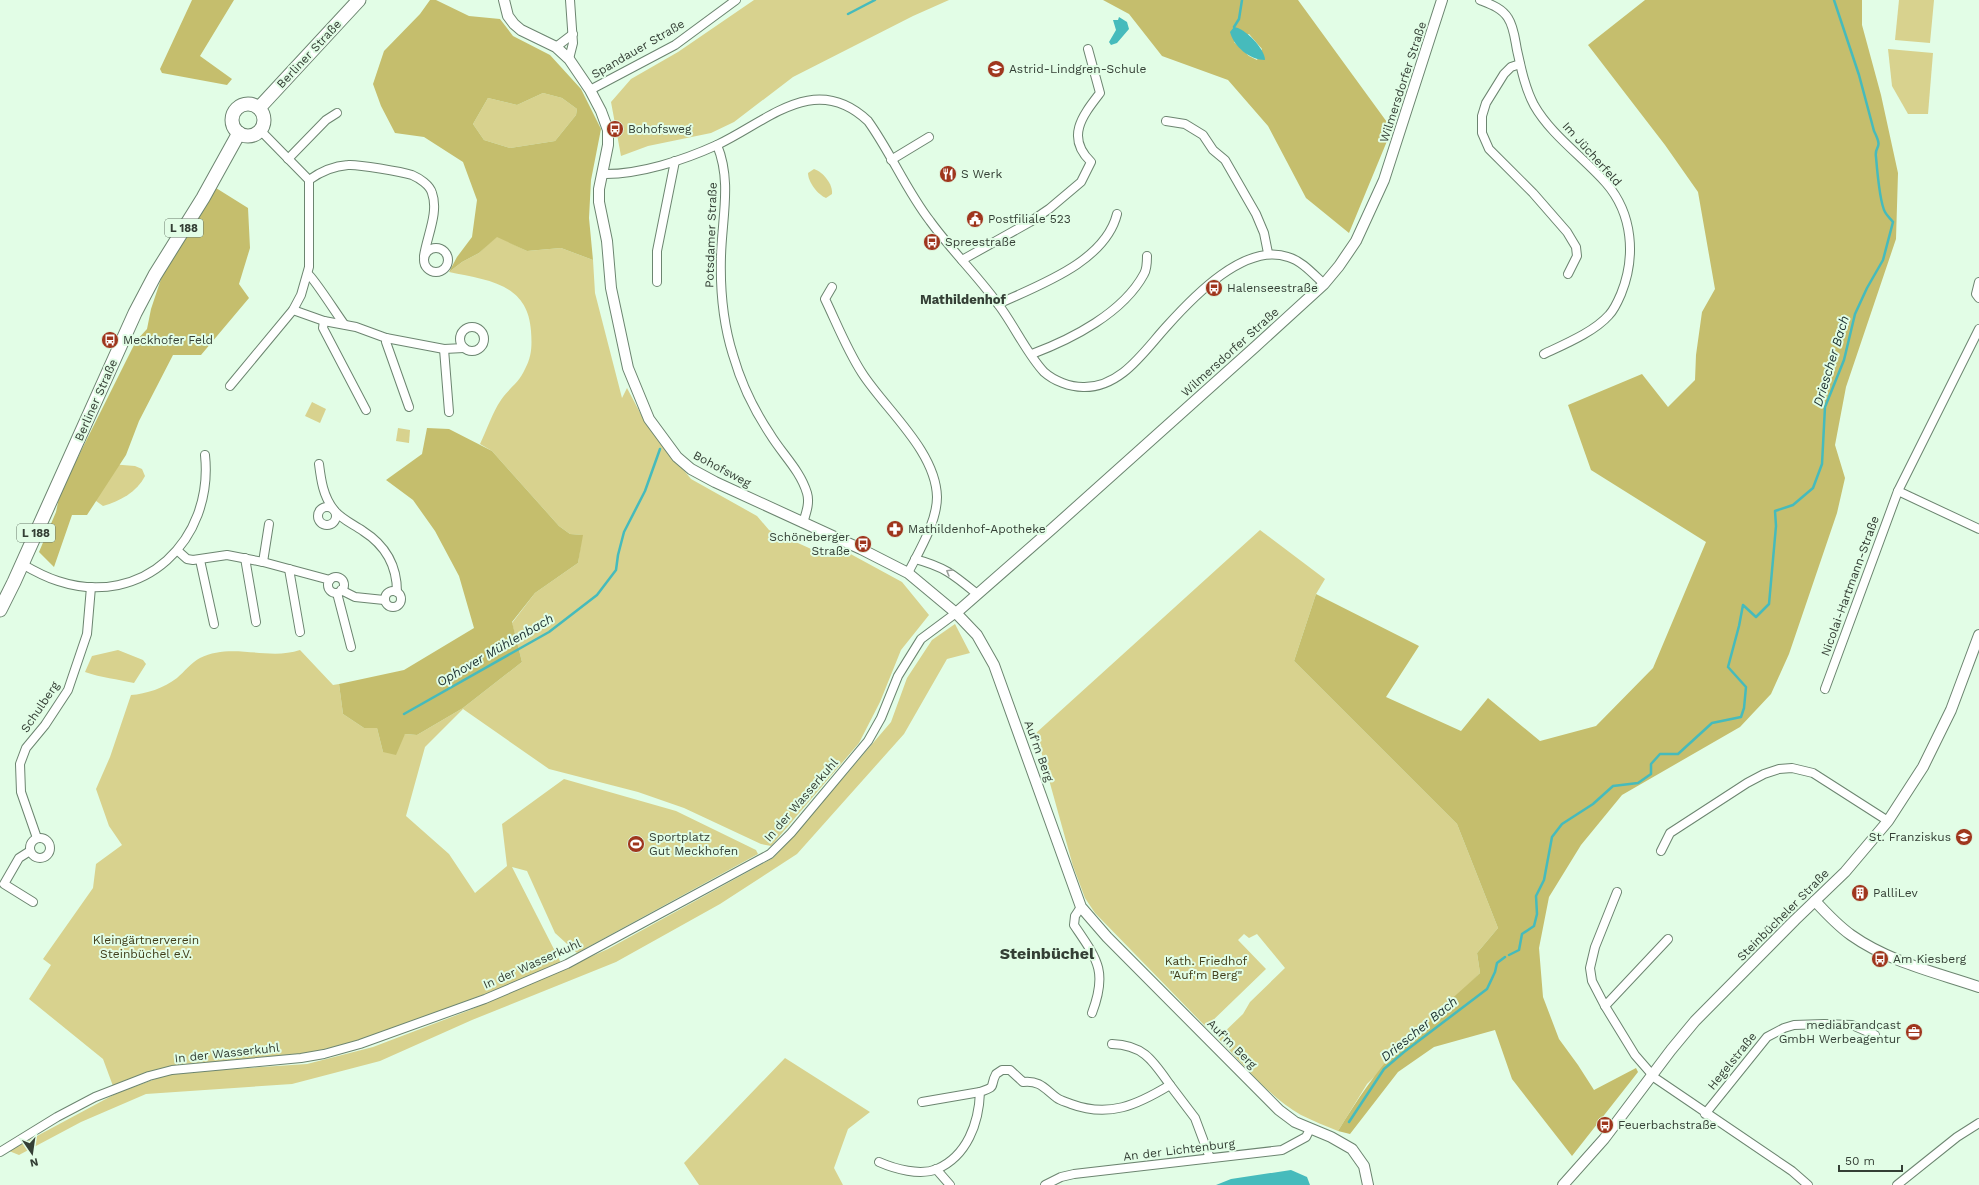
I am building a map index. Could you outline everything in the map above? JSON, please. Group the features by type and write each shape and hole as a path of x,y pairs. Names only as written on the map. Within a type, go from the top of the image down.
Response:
{"main road":[{"name":"Berliner Straße","path":"259,108 359,0"},
{"path":"247,104 259,108 264,121 260,130 253,135 243,135 239,133 235,129 232,118 237,108 247,104"},
{"name":"Berliner Straße","path":"0,610 136,312 155,275 203,198 239,133"}],"street":[{"name":"Bohofsweg","path":"504,0 508,16 514,24 521,30 556,47 569,59 590,90 601,110 608,130 608,144 599,189 599,202 607,241 611,288 628,368 649,419 676,457 691,469 908,573 956,613"},
{"path":"569,59 573,50 570,0"},
{"name":"Spandauer Straße","path":"590,90 675,45 736,0"},
{"name":"Wilmersdorfer Straße","path":"956,613 1059,523 1324,284 1356,241 1384,180 1442,0"},
{"name":"Im Jücherfeld","path":"1480,0 1496,6 1507,17 1512,29 1520,64 1529,93 1539,113 1613,193 1625,218 1630,240 1630,262 1627,276 1610,315 1578,337 1544,354"},
{"path":"556,47 573,34"},
{"path":"962,260 1030,222 1067,195 1081,182 1090,162 1082,154 1078,137 1079,125 1083,115 1100,93 1088,49"},
{"path":"1520,64 1511,68 1504,74 1486,103 1482,116 1482,133 1489,149 1533,193 1574,242 1577,256 1568,274"},
{"path":"602,174 628,173 675,161 717,145 790,105 821,99 841,102 859,113 874,130 891,160 930,221 998,304 1044,371 1062,382 1083,387 1105,383 1128,369 1181,310 1229,270 1249,258 1268,253 1289,257 1299,262 1324,284"},
{"path":"288,159 326,120 337,113"},
{"path":"1166,120 1185,124 1203,135 1213,150 1225,160 1256,214 1264,233 1268,253"},
{"path":"230,386 293,310 301,294 308,274 309,180 260,130"},
{"path":"891,160 929,137"},
{"name":"Potsdamer Straße","path":"717,145 726,179 721,292 730,341 736,364 754,408 770,435 793,465 805,487 808,500 803,523"},
{"path":"657,282 657,251 675,161"},
{"path":"309,180 318,174 334,168 350,165 413,176 424,182 432,191 434,200 434,210 424,256"},
{"path":"998,304 1061,274 1080,262 1098,248 1114,228 1117,214"},
{"path":"1032,354 1077,334 1109,313 1134,288 1145,273 1147,256"},
{"path":"308,274 312,276 321,292 344,324"},
{"path":"1979,282 1976,294 1979,298"},
{"path":"832,287 825,299 848,351 878,397 923,455 935,483 936,508 908,573"},
{"path":"293,310 324,321 356,326 386,338 444,348 464,348"},
{"path":"324,321 323,328 366,410"},
{"name":"Nicolai-Hartmann-Straße","path":"1825,689 1898,491 1979,329"},
{"path":"386,338 388,349 409,407"},
{"path":"444,348 449,412"},
{"path":"22,564 38,573 60,582 91,587 129,582 155,570 178,551 190,534 202,509 206,474 205,455"},
{"path":"319,464 322,486 334,511 347,521 365,531 386,550 397,580 397,592 401,599 397,606 390,606 384,600 355,597 329,589 328,584 330,580"},
{"path":"1898,491 1979,529"},
{"path":"263,562 269,524"},
{"path":"178,551 187,559 200,560 227,555 263,562 330,580 338,578 342,581 344,586 339,592"},
{"path":"245,558 256,622"},
{"path":"915,559 938,565 954,575 978,594"},
{"path":"200,560 214,624"},
{"path":"289,569 300,632"},
{"name":"Schulberg","path":"30,851 34,856 41,858 49,852 48,842 43,838 37,838 21,792 20,764 26,748 68,690 87,634 91,587"},
{"path":"384,600 387,593 392,590 397,592"},
{"path":"339,592 351,647"},
{"name":"Auf'm Berg","path":"956,613 977,635 994,665 1081,907 1107,937 1278,1110 1295,1122 1352,1149 1364,1166 1368,1185"},
{"name":"In der Wasserkuhl","path":"0,1152 57,1117 95,1097 149,1076 172,1070 301,1058 324,1054 360,1044 484,999 567,964 770,854 800,823 868,741 881,718 898,676 921,639 956,613"},
{"name":"Steinbücheler Straße","path":"1567,1183 1604,1139 1671,1050 1695,1021 1846,872 1888,821 1923,767 1951,710 1976,647 1979,635"},
{"path":"1661,851 1670,833 1747,783 1764,774 1779,769 1792,768 1814,773 1888,821"},
{"path":"33,902 4,884 19,858 30,851 31,843 37,838"},
{"path":"1617,892 1595,947 1590,968 1592,981 1605,1006 1635,1055 1652,1076 1705,1114 1792,1171 1808,1185"},
{"path":"1815,901 1834,921 1868,946 1888,957 1979,987"},
{"path":"1081,907 1075,916 1074,925 1094,955 1098,964 1100,980 1100,993 1092,1013"},
{"path":"1605,1006 1668,939"},
{"name":"Hegelstraße","path":"1705,1114 1767,1037 1784,1028 1794,1025 1852,1025 1875,1035"},
{"path":"1112,1044 1119,1044 1144,1052 1195,1118 1210,1158"},
{"path":"922,1102 991,1089 994,1085 996,1074 1002,1070 1010,1070 1023,1082 1032,1081 1043,1086 1059,1100 1093,1111 1114,1109 1144,1101 1170,1085"},
{"path":"879,1162 894,1168 919,1171 936,1170 959,1154 967,1142 978,1117 980,1092"},
{"path":"1897,1185 1957,1137 1979,1123"},
{"name":"An der Lichtenburg","path":"1045,1185 1061,1177 1074,1174 1282,1150 1306,1137 1310,1129"},
{"path":"936,1170 950,1185"}],"green space":[{"path":"754,0 949,0 913,16 793,77 734,122 711,133 648,146 621,156 611,102 631,79 678,52"},
{"path":"1899,0 1934,0 1930,43 1895,40"},
{"path":"1888,49 1933,53 1928,114 1908,114 1892,86"},
{"path":"543,93 562,98 577,109 576,115 555,141 510,148 484,140 473,124 488,98 517,105"},
{"path":"814,169 824,176 831,186 832,194 826,198 817,191 808,177 808,173"},
{"name":"Kleingärtnerverein Steinbüchel e.V.","path":"497,236 527,251 561,248 593,260 595,293 622,398 627,388 646,424 691,479 757,516 769,530 829,557 845,551 902,582 929,615 901,650 880,702 859,743 771,846 761,844 684,808 638,792 549,769 463,709 425,747 406,816 449,854 475,893 507,866 502,824 564,779 676,811 756,850 758,854 577,953 555,933 527,871 512,867 561,963 488,993 355,1042 294,1056 183,1064 158,1069 113,1086 103,1059 29,999 51,965 43,959 93,888 96,864 122,845 109,826 96,789 110,757 131,695 161,688 177,678 200,658 212,654 237,651 275,654 300,650 333,685 339,684 343,714 364,728 377,728 383,752 405,734 417,735 463,708 522,662 512,623 535,593 578,563 582,535 570,534 559,526 492,451 480,444 498,405 523,374 530,355 531,331 528,315 522,303 514,293 503,286 491,282 449,272 462,262 479,253"},
{"path":"312,402 326,409 320,423 305,416"},
{"path":"398,428 410,430 409,443 396,441"},
{"path":"110,464 135,466 142,469 145,476 142,482 133,491 116,501 103,506 92,498"},
{"name":"Kath. Friedhof \"Auf'm Berg\"","path":"1260,530 1325,579 1316,594 1294,661 1457,824 1498,928 1477,953 1480,973 1367,1084 1338,1131 1301,1115 1289,1108 1267,1090 1218,1038 1243,1014 1250,1002 1285,968 1257,934 1249,938 1244,934 1238,940 1266,969 1206,1027 1095,913 1085,898 1073,866 1036,733"},
{"path":"955,624 970,653 947,659 904,734 797,854 720,904 616,962 472,1020 380,1061 292,1084 146,1094 81,1122 19,1155 9,1151 117,1093 172,1073 307,1064 373,1047 470,1010 608,949 773,858 891,722 907,678 932,640"},
{"path":"118,650 143,660 146,664 134,683 85,672 92,656"},
{"path":"785,1058 870,1112 848,1129 834,1168 843,1185 699,1185 684,1163"}],"shaded area":[{"path":"192,0 234,0 200,56 232,79 227,85 162,73 160,69"},
{"path":"430,0 436,0 469,16 500,19 513,36 550,55 581,89 601,129 591,180 589,218 593,260 561,248 527,251 497,237 479,253 462,262 449,272 457,257 472,237 477,200 463,162 424,137 395,133 381,106 373,84 384,51 420,14","holes":["543,93 562,98 577,109 576,115 555,141 510,148 484,140 473,124 488,98 517,105"]},
{"path":"1103,0 1298,0 1392,129 1349,233 1306,198 1268,126 1228,80 1162,56 1129,14","holes":["1249,34 1262,49 1257,60 1249,56 1234,42"]},
{"path":"1645,0 1862,0 1862,25 1881,95 1898,173 1896,239 1846,387 1835,445 1845,478 1837,513 1789,654 1771,694 1740,727 1622,795 1581,845 1549,897 1539,948 1543,997 1559,1039 1594,1090 1636,1068 1638,1072 1572,1156 1512,1079 1495,1030 1434,1047 1398,1072 1350,1134 1338,1131 1367,1086 1383,1065 1401,1045 1480,973 1477,953 1498,928 1457,824 1294,661 1316,594 1419,646 1386,697 1461,731 1488,698 1540,741 1596,726 1653,668 1706,542 1591,470 1568,405 1642,374 1668,407 1695,380 1696,355 1702,312 1715,289 1698,192 1665,145 1588,45"},
{"path":"216,188 248,208 250,248 239,284 249,298 201,355 173,355 139,421 126,455 87,515 72,515 54,567 39,552 56,512 60,493 136,341 147,329 151,309 163,273"},
{"path":"427,428 449,429 492,451 559,526 570,534 583,535 578,563 535,593 512,622 522,662 463,708 417,735 405,734 396,755 383,752 377,728 364,728 343,714 339,684 404,670 474,628 459,576 435,531 413,500 386,480 422,454"}],"water":[{"path":"1119,17 1127,22 1129,29 1117,43 1111,45 1109,42 1116,30 1113,20 1118,20"},
{"path":"1234,27 1243,31 1254,40 1262,50 1265,60 1254,58 1243,52 1232,38 1230,32"},
{"path":"1291,1170 1307,1177 1310,1185 1216,1185 1231,1179"}],"waterway":[{"name":"Ophover Mühlenbach","path":"848,14 875,0"},
{"path":"1234,27 1239,19 1242,0"},
{"name":"Driescher Bach","path":"1509,955 1519,950 1522,934 1534,926 1537,914 1536,896 1544,880 1552,837 1562,824 1593,804 1613,786 1638,783 1651,774 1651,764 1660,754 1678,754 1712,723 1741,717 1744,708 1746,687 1728,667 1743,605 1756,617 1769,604 1776,526 1775,511 1793,505 1813,488 1822,464 1825,407 1844,360 1855,314 1867,288 1883,260 1893,222 1883,208 1880,194 1876,153 1878,145 1877,137 1874,131 1859,75 1834,0"},
{"name":"Ophover Mühlenbach","path":"404,714 549,632 597,595 616,570 624,532 645,491 660,449"},
{"name":"Driescher Bach","path":"1349,1122 1384,1069 1487,989 1495,972 1497,963 1505,957"}],"place":[{"name":"Astrid-Lindgren-Schule","path":"996,69"},
{"name":"Bohofsweg","path":"615,129"},
{"name":"S Werk","path":"948,174"},
{"name":"Postfiliale 523","path":"975,219"},
{"name":"Spreestraße","path":"932,242"},
{"name":"Halenseestraße","path":"1214,288"},
{"name":"Meckhofer Feld","path":"110,340"},
{"name":"Mathildenhof-Apotheke","path":"895,529"},
{"name":"Schöneberger Straße","path":"863,544"},
{"name":"St. Franziskus","path":"1964,837"},
{"name":"Sportplatz Gut Meckhofen","path":"636,844"},
{"name":"PalliLev","path":"1860,893"},
{"name":"Am Kiesberg","path":"1880,959"},
{"name":"mediabrandcast GmbH Werbeagentur","path":"1914,1032"},
{"name":"Feuerbachstraße","path":"1605,1125"}],"district":[{"name":"Mathildenhof","path":"963,299"},
{"name":"Steinbüchel","path":"1047,953"}]}
